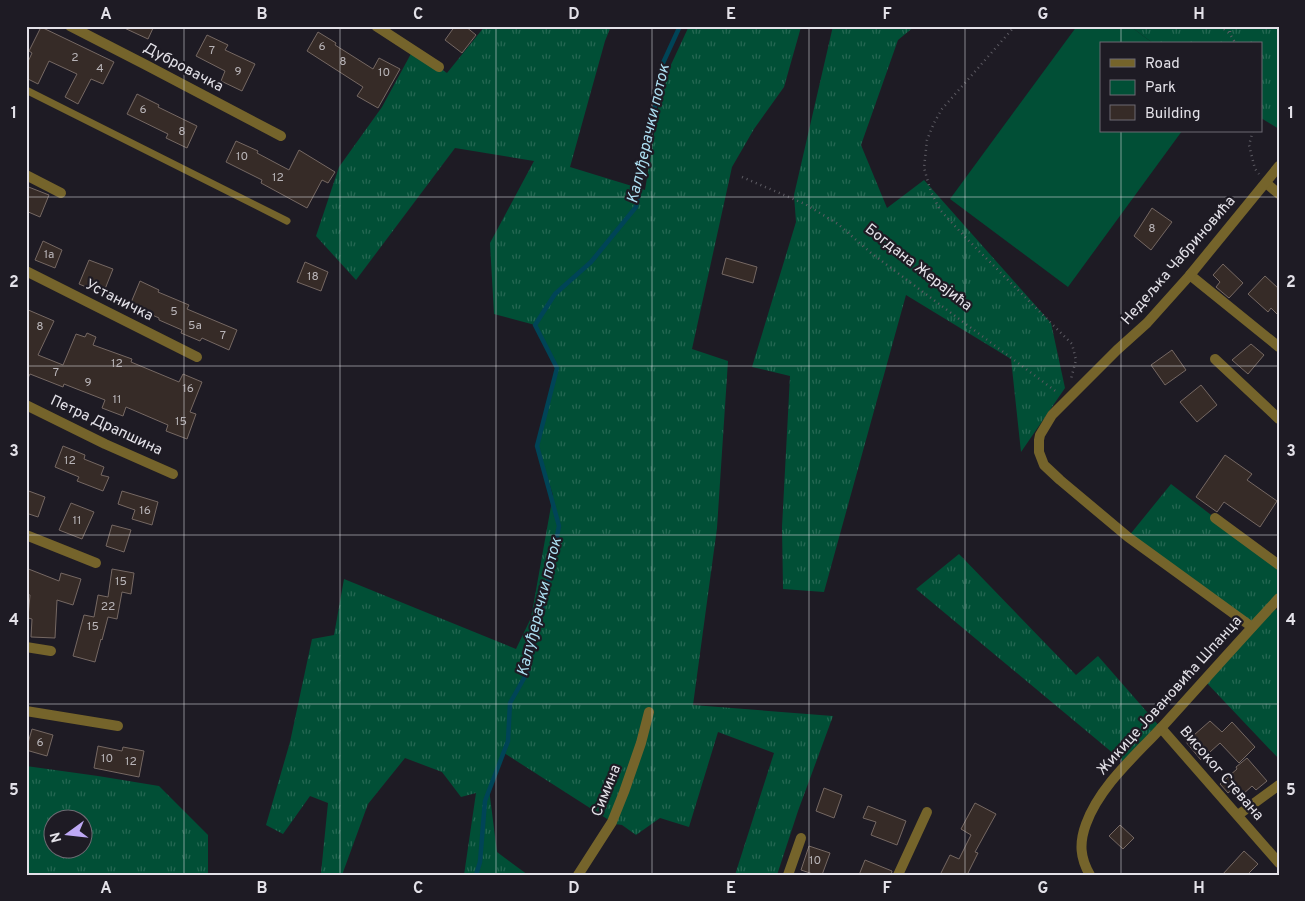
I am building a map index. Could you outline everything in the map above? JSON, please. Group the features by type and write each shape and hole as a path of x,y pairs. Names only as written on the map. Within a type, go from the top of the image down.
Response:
{"street":[{"name":"Дубровачка","path":"70,26 281,136"},
{"path":"376,26 438,67"},
{"name":"Недељка Чабриновића","path":"1075,391 1147,323 1190,275 1279,166"},
{"path":"26,175 61,193"},
{"path":"1266,183 1279,194"},
{"name":"Устаничка","path":"26,271 197,357"},
{"path":"1190,275 1279,347"},
{"path":"1215,359 1279,419"},
{"path":"1075,391 1052,415 1040,435 1039,452 1044,465 1128,537 1252,628"},
{"name":"Петра Драпшина","path":"26,405 105,444 173,474"},
{"path":"1215,518 1279,565"},
{"path":"26,535 96,564"},
{"name":"Жикице Јовановића Шпанца","path":"1090,875 1082,859 1081,842 1086,824 1104,791 1126,764 1279,598"},
{"path":"26,647 51,651"},
{"path":"26,711 118,726"},
{"name":"Симина","path":"578,875 612,822 641,743 649,712"},
{"name":"Високог Стевана","path":"1160,728 1279,863"},
{"path":"1238,815 1279,785"},
{"path":"898,875 927,812"},
{"path":"788,875 801,838"}],"lane":[{"path":"26,90 286,221"}],"path":[{"path":"1015,26 942,109 927,140 924,168 931,192 940,210 1072,344 1076,360 1070,386 1075,391"},
{"path":"1220,26 1230,34 1235,42"},
{"path":"1230,26 1230,34"},
{"path":"1253,132 1250,145 1255,169 1266,183"},
{"name":"Богдана Жерајића","path":"742,177 805,204 838,224 871,253 1067,400"}],"green space":[{"path":"485,26 611,26 605,41 570,167 645,190 662,84 689,26 804,26 801,27 784,87 754,129 732,167 692,349 728,361 717,528 693,705 833,716 777,875 735,875 774,753 718,732 689,827 660,818 636,835 622,825 615,824 504,753 489,789 497,852 528,875 464,875 476,793 461,797 442,772 405,758 368,804 342,875 322,875 321,873 328,803 310,796 283,834 266,825 290,742 312,639 334,635 344,579 516,649 531,618 553,495 537,446 557,368 535,325 494,314 490,243 534,161 455,148 356,280 316,236 339,167 382,107 413,50 447,73"},
{"path":"833,26 915,26 898,40 861,145 887,208 924,180 1051,323 1065,388 1021,452 1011,359 906,295 824,592 783,589 782,527 790,376 752,367 796,222 794,195"},
{"path":"1077,26 1130,26 1151,42 1100,42 1100,132 1181,132 1068,287 950,199"},
{"path":"1130,26 1279,26 1279,129 1262,119 1262,42 1151,42"},
{"path":"1171,484 1279,565 1279,598 1272,606 1279,612 1279,759 1204,680 1252,628 1128,537"},
{"path":"959,554 1076,675 1098,656 1161,728 1126,764 916,589"},
{"path":"26,766 159,786 208,835 208,875 26,875"}],"building":[{"path":"120,26 154,26 148,39"},
{"path":"455,26 465,26 476,35 462,53 445,40"},
{"path":"41,27 114,62 103,84 91,79 78,104 65,97 77,74 49,61 38,84 26,78 26,66 32,53 29,51"},
{"path":"318,32 373,69 379,58 400,69 378,108 357,96 363,87 307,51"},
{"path":"207,35 228,45 225,50 255,64 242,91 221,81 225,71 196,56"},
{"path":"137,94 159,105 158,107 197,126 187,148 166,138 168,134 127,114"},
{"path":"236,141 258,151 257,153 289,170 299,150 335,172 328,183 322,180 307,208 261,183 262,180 226,162"},
{"path":"26,186 49,195 40,217 26,211"},
{"path":"1152,208 1172,222 1151,250 1134,236"},
{"path":"43,241 62,250 55,268 35,260"},
{"path":"726,258 757,267 753,283 722,274"},
{"path":"89,260 113,269 103,294 79,284"},
{"path":"305,262 328,272 321,291 297,282"},
{"path":"1223,264 1243,283 1229,298 1216,287 1220,282 1213,275"},
{"path":"1265,276 1279,289 1279,316 1271,308 1268,312 1248,294"},
{"path":"140,281 159,290 158,292 189,305 187,309 237,330 229,350 202,338 200,341 181,333 182,330 130,305"},
{"path":"26,309 54,321 38,355 63,365 76,334 85,337 87,333 96,337 93,345 132,359 131,362 179,382 183,374 202,382 190,412 196,414 187,439 166,431 168,425 126,407 123,416 102,408 105,400 64,384 63,387 30,374 26,382"},
{"path":"1251,344 1264,355 1248,374 1232,360"},
{"path":"1172,350 1186,370 1165,385 1151,365"},
{"path":"1201,385 1217,405 1197,422 1180,402"},
{"path":"63,446 85,455 84,459 104,467 101,475 109,477 103,491 77,481 79,477 55,467"},
{"path":"1225,455 1252,474 1247,480 1277,501 1260,527 1224,502 1217,512 1196,497"},
{"path":"26,490 45,497 38,517 26,513"},
{"path":"122,491 158,502 152,525 132,519 135,510 118,504"},
{"path":"71,503 94,512 82,539 59,530"},
{"path":"112,525 131,530 124,552 106,546"},
{"path":"26,568 59,581 61,573 81,579 73,605 57,600 55,638 31,637 32,619 28,618 30,595 26,594"},
{"path":"112,569 134,573 131,594 122,592 117,619 108,617 95,662 73,656 84,615 94,617 98,595 108,597"},
{"path":"1210,721 1222,732 1232,722 1255,747 1239,763 1220,743 1201,760 1186,742"},
{"path":"32,729 53,735 47,756 26,750"},
{"path":"98,746 122,751 123,747 144,751 139,777 94,768"},
{"path":"1247,758 1267,781 1256,790 1252,786 1242,795 1235,787 1228,793 1220,784"},
{"path":"824,788 842,795 834,818 816,811"},
{"path":"975,803 996,814 975,852 978,853 967,875 940,875 950,855 959,859 971,835 961,829"},
{"path":"868,806 906,821 897,845 871,835 876,822 863,818"},
{"path":"1120,825 1134,838 1123,849 1109,836"},
{"path":"809,846 830,853 822,875 801,870"},
{"path":"1244,851 1258,864 1247,875 1222,875"},
{"path":"865,860 892,871 891,875 859,875"}],"waterway":[{"name":"Калуђерачки поток","path":"476,875 480,862 485,801 508,741 510,703 527,673 559,526 537,446 557,368 535,325 555,294 591,262 636,207 663,63 680,26"}]}
